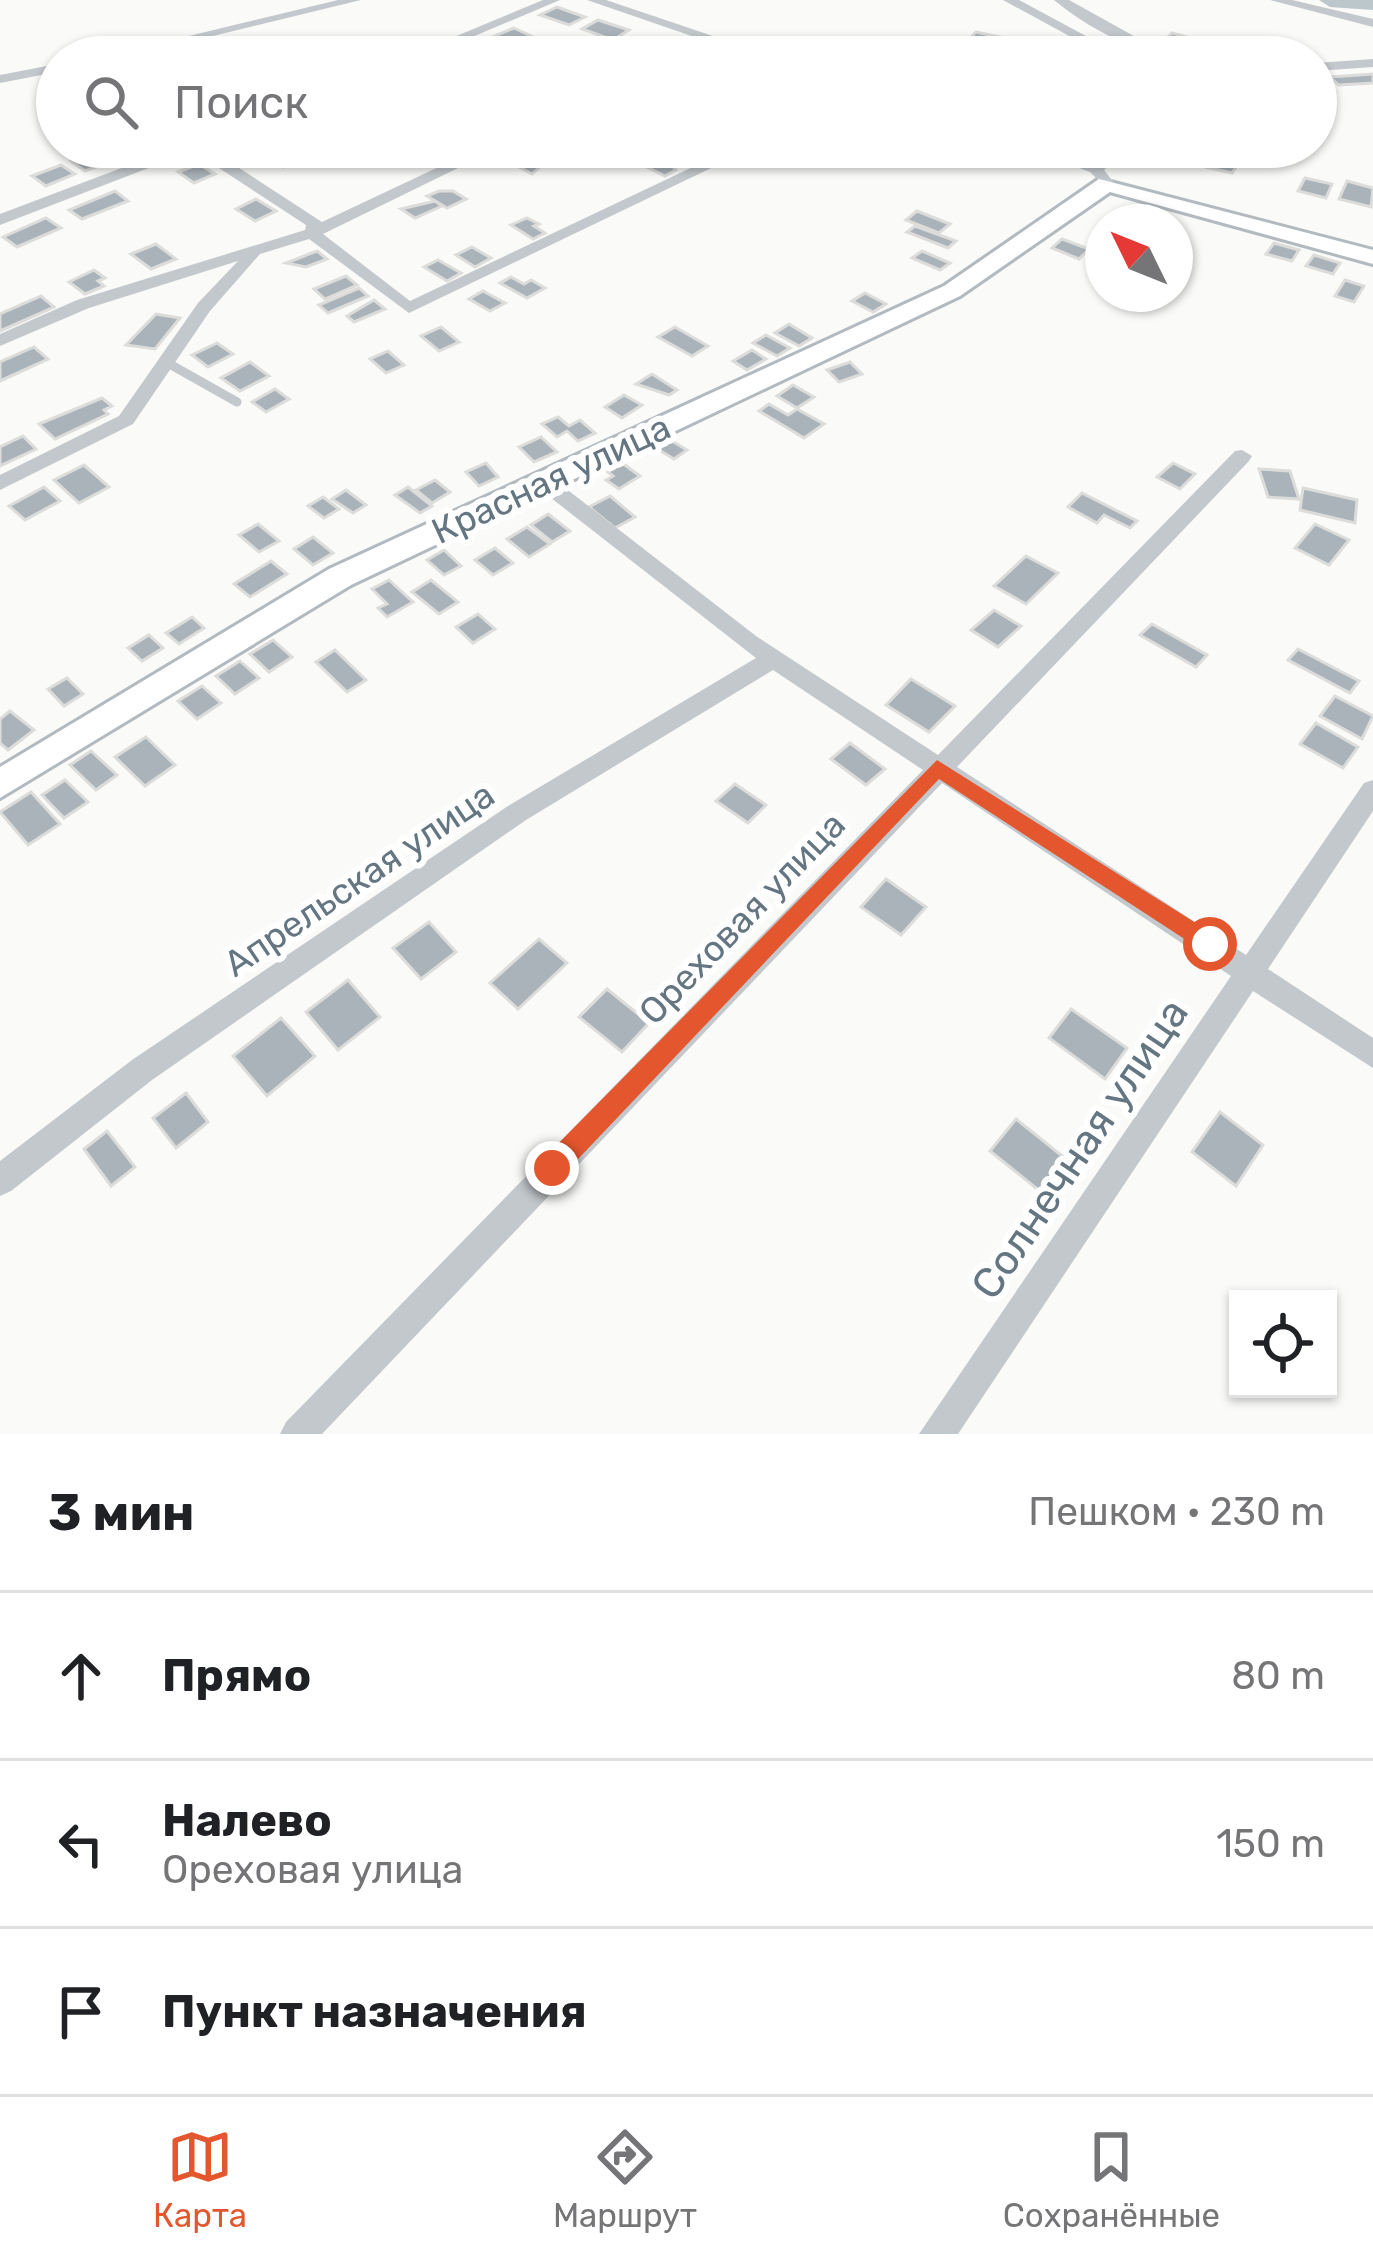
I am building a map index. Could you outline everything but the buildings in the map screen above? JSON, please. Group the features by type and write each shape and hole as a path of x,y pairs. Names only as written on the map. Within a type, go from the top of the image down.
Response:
{"main road":[{"path":"1101,177 1373,257"},
{"name":"Красная улица","path":"0,784 340,578 952,290 1101,177"}],"street":[{"path":"200,36 355,0"},
{"path":"465,36 554,0"},
{"path":"592,0 705,36"},
{"path":"1009,0 1078,36"},
{"path":"1060,0 1124,36"},
{"path":"1276,0 1373,23"},
{"path":"1337,67 1373,64"},
{"path":"0,80 36,72"},
{"path":"0,220 138,168"},
{"path":"227,168 315,224 312,233"},
{"path":"0,341 83,304 312,233 449,168"},
{"path":"312,233 409,308 702,168"},
{"path":"1080,168 1101,177"},
{"name":"Красная улица","path":"1101,177 1107,168"},
{"path":"0,483 126,420 204,307 255,254"},
{"name":"Ореховая улица","path":"298,1434 1242,455"},
{"path":"544,482 773,658 1373,1054"},
{"name":"Апрельская улица","path":"0,1180 142,1070 517,813 773,658"},
{"name":"Солнечная улица","path":"937,1434 1373,790"}],"lane":[{"path":"166,362 237,402"}],"waterway":[{"path":"1330,0 1373,3"}],"route":[{"path":"552,1168 937,768 1210,944"}]}
